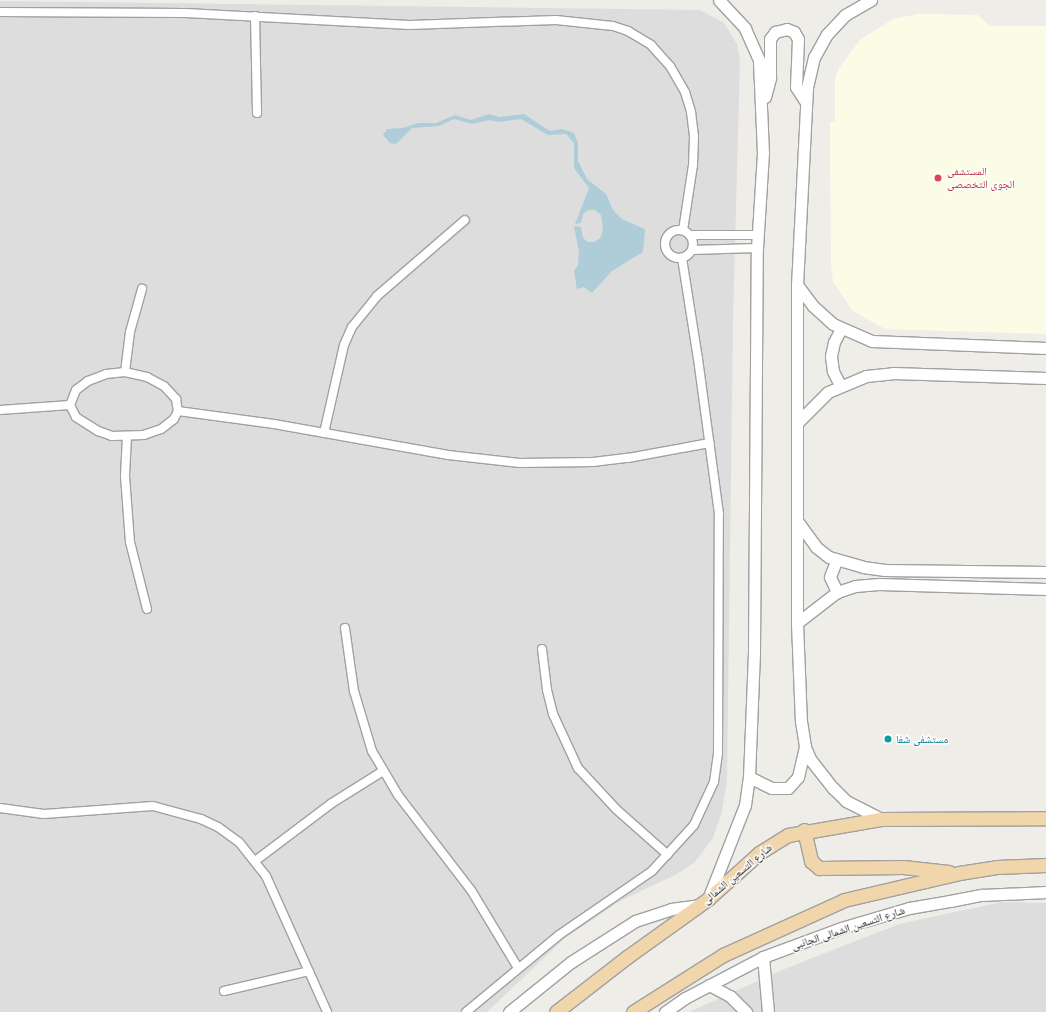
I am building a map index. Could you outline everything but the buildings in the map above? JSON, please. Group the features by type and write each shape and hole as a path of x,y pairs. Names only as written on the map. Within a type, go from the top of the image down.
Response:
{"main road":[{"name":"شارع التسعين الشمالى","path":"556,1012 627,957 704,902 774,842 804,830 881,819 1046,818"},
{"path":"804,830 812,861 819,868 920,868 959,873"},
{"path":"633,1012 723,955 812,913 885,889 959,873 997,867 1046,865"}],"street":[{"path":"509,1012 571,962 620,930 652,914 704,902 745,805 749,776 754,650 757,248 763,153 762,102 759,60 754,43 734,14 720,0"},
{"path":"870,0 845,15 820,45 810,69 805,101 798,285 799,421 797,623 801,721 805,748 810,759 846,801 881,819"},
{"path":"0,12 255,16 410,25 556,20 591,22 628,31 651,45 670,66 684,92 691,112 693,165 683,230"},
{"path":"255,16 257,112"},
{"path":"762,102 769,83 770,39 775,32 782,28 794,32 798,40 796,87 805,101"},
{"path":"324,433 344,345 352,327 377,296 465,220"},
{"path":"682,258 669,255 664,243 670,232 683,230 690,235 758,235"},
{"path":"690,235 692,250"},
{"path":"682,258 692,250 757,248"},
{"path":"466,1012 518,968 591,911 652,870 668,855 694,825 714,782 717,767 720,531 710,443 682,258"},
{"path":"798,285 813,306 841,329 858,337 886,343 1046,348"},
{"path":"125,372 130,332 142,289"},
{"path":"840,385 834,371 832,356 834,342 841,329"},
{"path":"125,372 147,377 164,386 176,399 178,411 174,419 161,429 144,435 127,437 112,436 85,424 76,417 70,405 76,390 88,381 106,374 125,372"},
{"path":"799,421 817,400 840,385 880,374 1046,378"},
{"path":"0,410 70,405"},
{"path":"178,411 324,433 448,456 520,463 556,463 628,458 710,443"},
{"path":"127,437 125,476 130,542 147,609"},
{"path":"798,522 816,547 836,561 885,570 1046,572"},
{"path":"836,561 830,577 837,592"},
{"path":"955,586 956,571"},
{"path":"797,623 837,592 855,586 879,584 1046,589"},
{"path":"345,628 360,718 367,741 383,771 423,830 471,890 518,968"},
{"path":"542,649 547,690 553,714 578,768 616,809 668,855"},
{"path":"749,776 772,788 788,788 798,777 805,748"},
{"path":"255,862 332,804 383,771"},
{"path":"0,808 44,814 153,806 201,819 218,827 239,842 255,862 276,897 327,1012"},
{"name":"شارع التسعين الشمالى الجانبى","path":"665,1012 708,985 763,957 840,928 910,908 982,895 1046,892"},
{"path":"763,957 768,1012"},
{"path":"224,991 308,971"},
{"path":"708,985 730,996 746,1012"}],"shaded area":[{"path":"0,1 700,10 724,23 737,44 740,60 733,318 727,781 721,815 713,838 695,862 677,874 620,901 564,939 487,1012 0,1012"},
{"name":"المستشفى الجوى التخصصى","path":"918,14 978,15 990,26 1046,26 1046,334 885,329 853,311 833,282 831,266 830,122 835,122 835,79 839,68 860,40 893,19"},
{"path":"1002,902 1046,903 1046,1012 689,1012 787,968 899,924"}],"water":[{"path":"489,114 499,117 524,114 550,131 562,129 574,133 578,143 578,161 587,179 606,194 613,210 622,219 645,229 643,252 612,271 592,293 584,287 577,289 574,271 578,265 579,252 574,226 581,227 583,238 588,242 595,242 601,237 603,227 601,215 595,210 588,210 583,214 581,223 575,224 589,188 574,168 574,143 566,134 548,135 521,119 498,122 489,120 472,124 454,119 439,126 412,128 396,144 390,143 383,135 387,129 403,128 418,123 436,123 455,115 471,120"}],"place":[{"name":"المستشفى الجوى التخصصى","path":"938,178"},
{"name":"مستشفى شفا","path":"888,739"}]}
